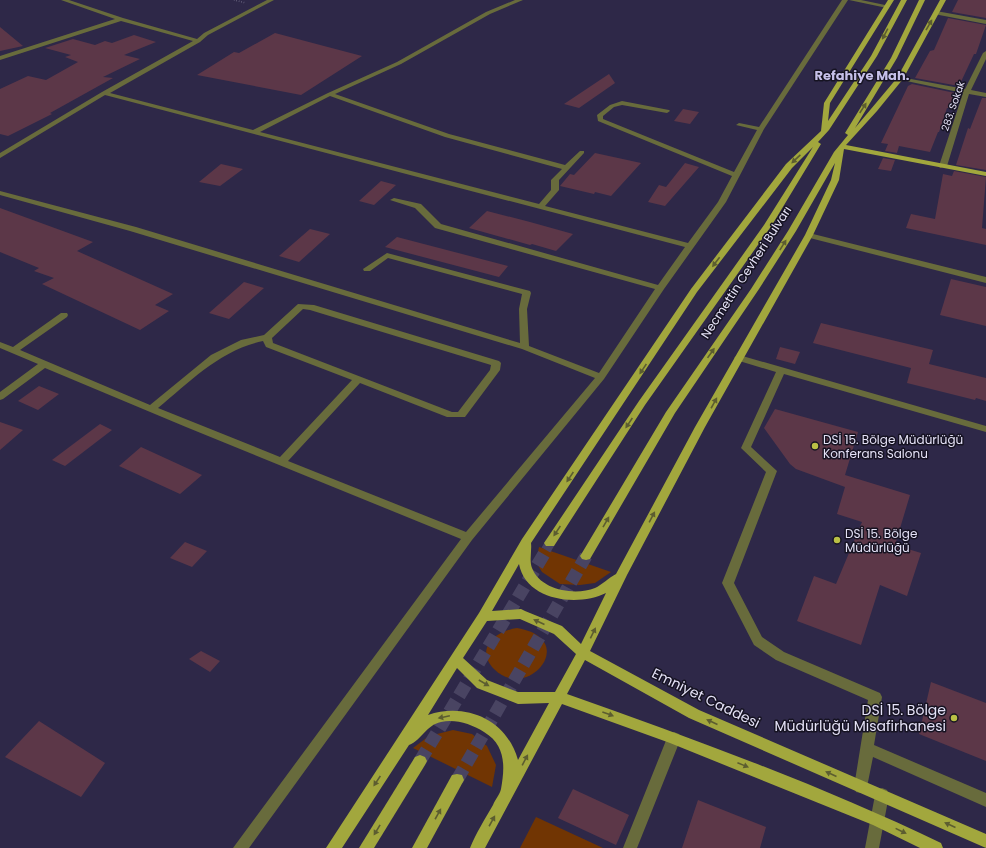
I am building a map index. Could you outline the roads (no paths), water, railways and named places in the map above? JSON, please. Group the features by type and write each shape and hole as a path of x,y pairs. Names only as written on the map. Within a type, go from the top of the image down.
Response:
{"main road":[{"name":"Necmettin Cevheri Bulvarı","path":"550,543 646,397 768,225 824,132 874,56 904,0"},
{"name":"Necmettin Cevheri Bulvarı","path":"586,556 671,412 755,289 792,231 862,109 894,58 922,0"},
{"path":"477,848 583,653 621,575 739,358 809,235 835,180 841,146 875,110 900,79 944,0"},
{"path":"333,848 399,749 454,658 483,616 526,542 694,291 789,166 824,132 827,103 889,3"},
{"path":"841,146 986,174"},
{"path":"526,542 526,570 537,583 554,593 574,596 594,593 608,586 621,575"},
{"name":"Emniyet Caddesi","path":"483,616 521,614 558,630 583,653 694,714 861,787 882,794 986,841"},
{"path":"454,658 482,684 518,698 559,697 674,738 878,820 936,848"},
{"path":"399,749 429,720 450,715 479,720 502,738 511,760 507,794"},
{"path":"366,848 420,761"},
{"path":"419,848 457,780"}],"street":[{"path":"64,0 121,19 198,40"},
{"path":"0,156 104,93 206,34 271,0"},
{"path":"254,132 330,94 399,63 488,13 520,0"},
{"path":"240,848 468,537 600,377 660,288 722,202 735,175 761,129 845,0"},
{"path":"852,0 889,3"},
{"path":"936,14 986,22"},
{"path":"0,58 121,19"},
{"name":"283. Sokak","path":"943,166 967,91 986,53"},
{"path":"900,79 986,95"},
{"path":"104,93 691,246"},
{"path":"330,94 383,115 438,133 567,168"},
{"path":"667,112 622,103 612,106 600,115 600,120 735,175"},
{"path":"739,125 761,129"},
{"path":"540,206 555,190 555,180 582,152"},
{"path":"0,193 134,229 525,348 600,377"},
{"path":"394,200 418,206 438,226 660,288"},
{"path":"809,235 986,280"},
{"path":"367,269 387,255 527,293 523,309 525,348"},
{"path":"151,409 214,357 244,342 267,337 301,306 311,306 496,363 495,370 461,414 451,415 269,345 267,337"},
{"path":"13,351 64,315"},
{"path":"0,345 151,409 468,537"},
{"path":"739,358 986,429"},
{"path":"0,397 44,364"},
{"path":"781,370 746,448 772,471 728,584 758,641 780,656 875,697 861,787"},
{"path":"281,462 358,380"},
{"path":"0,385 10,389"},
{"path":"630,848 674,738"},
{"path":"867,748 986,800"},
{"path":"872,848 882,794"}],"tunnel":[{"path":"546,550 550,543"},
{"path":"420,761 547,549"},
{"path":"457,780 586,556"}],"place":[{"name":"DSİ 15. Bölge Müdürlüğü Konferans Salonu","path":"815,446"},
{"name":"DSİ 15. Bölge Müdürlüğü","path":"837,540"},
{"name":"DSİ 15. Bölge Müdürlüğü Misafirhanesi","path":"954,718"}],"district":[{"name":"Refahiye Mah.","path":"862,75"}]}
